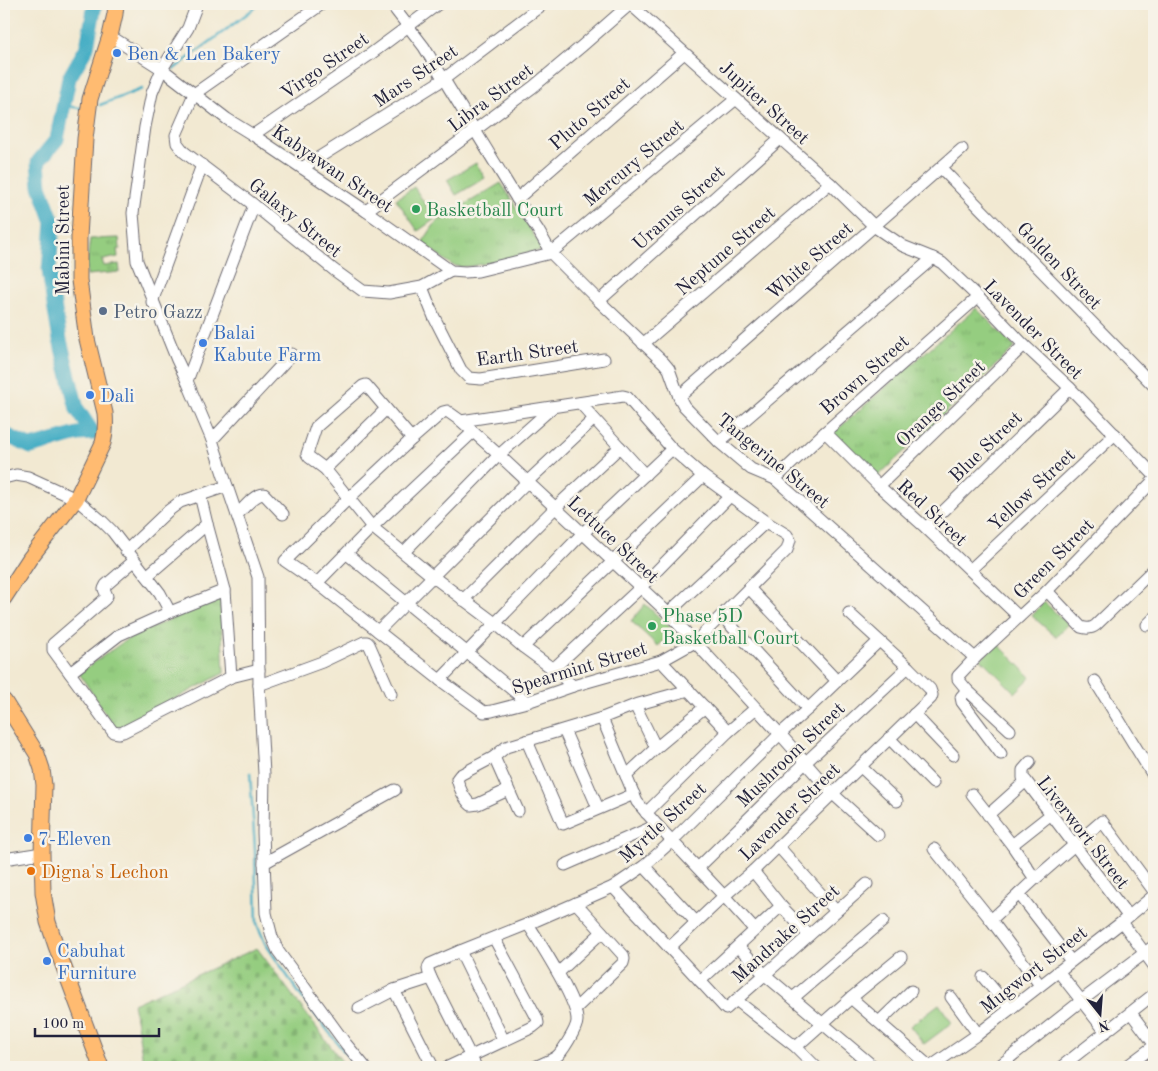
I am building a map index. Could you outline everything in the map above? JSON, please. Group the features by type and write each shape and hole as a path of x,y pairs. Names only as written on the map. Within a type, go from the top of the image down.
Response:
{"main road":[{"name":"Mabini Street","path":"4,598 30,558 76,499 103,443 106,425 101,394 87,339 79,280 79,237 85,139 90,99 110,36 116,4"},
{"path":"4,701 37,754 42,769 44,785 43,892 48,922 101,1067"}],"street":[{"path":"197,4 188,28 162,70 152,94 144,127 133,214 137,261 176,360 212,440 258,577 259,685 264,774 264,863 266,913 272,937 278,951 365,1067"},
{"path":"194,94 322,4"},
{"name":"Tangerine Street","path":"391,4 424,47 552,253 664,363 669,369 684,406 719,442 752,469 775,478 975,658"},
{"name":"Virgo Street","path":"253,135 368,56 438,4"},
{"name":"Mars Street","path":"302,168 444,79 543,4"},
{"name":"Jupiter Street","path":"630,4 830,183 875,227"},
{"name":"Libra Street","path":"366,212 554,69 630,4"},
{"name":"Kabyawan Street","path":"110,36 162,70 227,119 302,168 451,271"},
{"name":"Pluto Street","path":"517,199 684,54"},
{"name":"Galaxy Street","path":"194,94 176,135 177,143 184,152 363,291 389,293 422,287 451,271"},
{"name":"Mercury Street","path":"552,253 736,99"},
{"name":"Uranus Street","path":"599,301 780,139"},
{"name":"White Street","path":"679,397 962,149"},
{"path":"152,302 202,165"},
{"name":"Golden Street","path":"941,168 1154,386"},
{"name":"Neptune Street","path":"643,344 830,183"},
{"path":"187,381 254,205"},
{"name":"Lavender Street","path":"875,227 903,246 942,263 1070,388 1154,475"},
{"path":"451,271 478,271 552,253"},
{"path":"719,442 933,258"},
{"name":"Earth Street","path":"422,287 434,317 461,370 469,378 481,379 604,359"},
{"name":"Brown Street","path":"775,478 978,297"},
{"name":"Orange Street","path":"879,486 1024,345"},
{"path":"212,440 292,354"},
{"path":"573,686 553,669 495,624 432,576 372,527 350,498 325,469 307,454 316,427 366,385 412,439 350,498 286,561 317,583 440,680 495,624 582,534 672,449"},
{"name":"Blue Street","path":"926,528 1070,388"},
{"path":"461,421 623,396 627,397 672,449 703,476 766,522 668,613"},
{"path":"580,403 645,475"},
{"path":"404,552 499,455 553,407"},
{"path":"325,469 386,409"},
{"name":"Lettuce Street","path":"412,439 447,410 461,421 668,613 806,762 832,793 878,835"},
{"path":"378,631 527,482 594,419"},
{"path":"317,583 372,527 473,432"},
{"name":"Red Street","path":"825,432 879,486 1020,617"},
{"name":"Yellow Street","path":"970,570 1115,434"},
{"path":"463,600 620,447"},
{"path":"4,478 16,475 28,477 76,499 112,531 160,593 170,612"},
{"path":"524,647 703,476"},
{"name":"Green Street","path":"967,690 958,679 958,676 1047,591 1154,480"},
{"path":"126,551 180,502 227,486"},
{"path":"237,515 256,496 262,494 284,514"},
{"path":"200,495 225,590 231,677"},
{"path":"553,669 640,588 730,496"},
{"name":"Spearmint Street","path":"440,680 484,712 527,702 573,686 661,661 694,642 787,550 790,546 790,540 787,535 766,522"},
{"path":"147,576 207,524"},
{"path":"347,554 527,702"},
{"path":"134,561 106,585 104,589 107,596 105,599 53,644 53,650 112,732 119,733 231,677 259,670"},
{"path":"1047,591 1081,627 1092,628 1154,569"},
{"path":"749,588 837,681"},
{"path":"70,673 119,635 225,590"},
{"path":"848,613 908,667"},
{"path":"722,616 808,709"},
{"name":"Myrtle Street","path":"359,1008 429,972 430,964 613,887 644,866 879,641"},
{"path":"259,685 322,662 367,642 391,694"},
{"path":"661,661 728,732"},
{"name":"Lavender Street","path":"669,948 753,871 931,698 930,689 908,667"},
{"name":"Mushroom Street","path":"698,868 806,762 908,667"},
{"path":"1094,681 1154,777"},
{"path":"508,790 478,804 471,805 457,779 494,757 500,750 506,747 689,690"},
{"path":"1001,754 962,702 961,697 967,690 1010,730"},
{"path":"635,706 656,748"},
{"path":"626,776 705,706"},
{"path":"646,813 728,732 756,708"},
{"path":"914,714 954,755"},
{"path":"602,718 637,802 755,930"},
{"path":"564,730 598,808"},
{"path":"889,738 933,783"},
{"path":"527,741 563,824 634,794"},
{"path":"494,757 518,811"},
{"path":"1026,781 1023,770 1030,762"},
{"path":"860,767 897,801"},
{"name":"Liverwort Street","path":"988,815 1026,781 1074,845 1125,919 1149,949 1154,966"},
{"path":"264,863 395,790"},
{"path":"972,794 1012,845 1035,879"},
{"path":"1012,845 1050,815"},
{"path":"991,920 1102,821 1154,890 1154,893"},
{"path":"565,865 657,825"},
{"path":"778,846 836,911"},
{"path":"934,849 1040,985"},
{"path":"4,859 42,852"},
{"path":"644,866 696,922"},
{"path":"753,871 781,906 809,935"},
{"name":"Mandrake Street","path":"700,981 726,1009 866,884"},
{"path":"613,887 700,981 781,906"},
{"name":"Mugwort Street","path":"930,1067 978,1034 1125,919 1152,897 1154,893"},
{"path":"1019,894 1071,961"},
{"path":"576,903 623,955 624,959 623,963 576,1008"},
{"path":"793,998 883,921"},
{"path":"528,924 558,973 576,1008 578,1020 577,1025 558,1056 535,1067"},
{"path":"558,973 602,932"},
{"path":"448,1067 538,1023 494,938"},
{"path":"738,946 764,974 874,1067"},
{"path":"998,1067 1149,949"},
{"path":"460,951 504,1041"},
{"path":"796,1047 901,957"},
{"path":"1058,971 1106,1032"},
{"path":"429,972 476,1067"},
{"path":"983,977 1010,1009"},
{"path":"394,990 433,1067"},
{"path":"879,1022 912,991"},
{"path":"1061,1067 1154,994"},
{"path":"851,998 930,1067"},
{"path":"952,998 978,1034"},
{"path":"736,1000 796,1047 816,1067"},
{"path":"1126,1067 1154,1045 1130,1013"},
{"path":"558,1056 564,1067"}],"green space":[{"path":"476,163 485,178 456,195 447,180"},
{"path":"501,183 543,250 461,267 452,265 422,243 436,222"},
{"name":"Basketball Court","path":"414,187 435,219 418,231 396,199"},
{"path":"119,238 120,249 117,249 118,257 102,260 104,266 119,264 120,272 87,275 90,239"},
{"path":"976,308 1015,347 877,477 831,435"},
{"path":"220,598 224,673 116,730 79,673 126,640"},
{"path":"1044,602 1068,624 1056,637 1032,616"},
{"name":"Phase 5D Basketball Court","path":"645,604 674,631 658,646 631,621"},
{"path":"997,643 1031,677 1015,693 981,659"},
{"path":"257,948 346,1067 144,1067 133,1004"},
{"path":"939,1004 952,1023 924,1044 910,1026"}],"waterway":[{"path":"4,434 31,447 78,434 93,433 77,409 60,340 49,270 53,222 40,186 38,162 57,139 69,78 87,47 95,4"},
{"path":"174,69 260,4"},
{"path":"100,105 142,89"},
{"path":"63,106 81,108"},
{"path":"250,773 257,924 265,943 301,996 356,1067"}],"place":[{"name":"Ben & Len Bakery","path":"117,53"},
{"name":"Basketball Court","path":"416,209"},
{"name":"Petro Gazz","path":"103,311"},
{"name":"Balai Kabute Farm","path":"203,343"},
{"name":"Dali","path":"90,395"},
{"name":"Phase 5D Basketball Court","path":"652,626"},
{"name":"7-Eleven","path":"28,838"},
{"name":"Digna's Lechon","path":"31,871"},
{"name":"Cabuhat Furniture","path":"47,961"}]}
